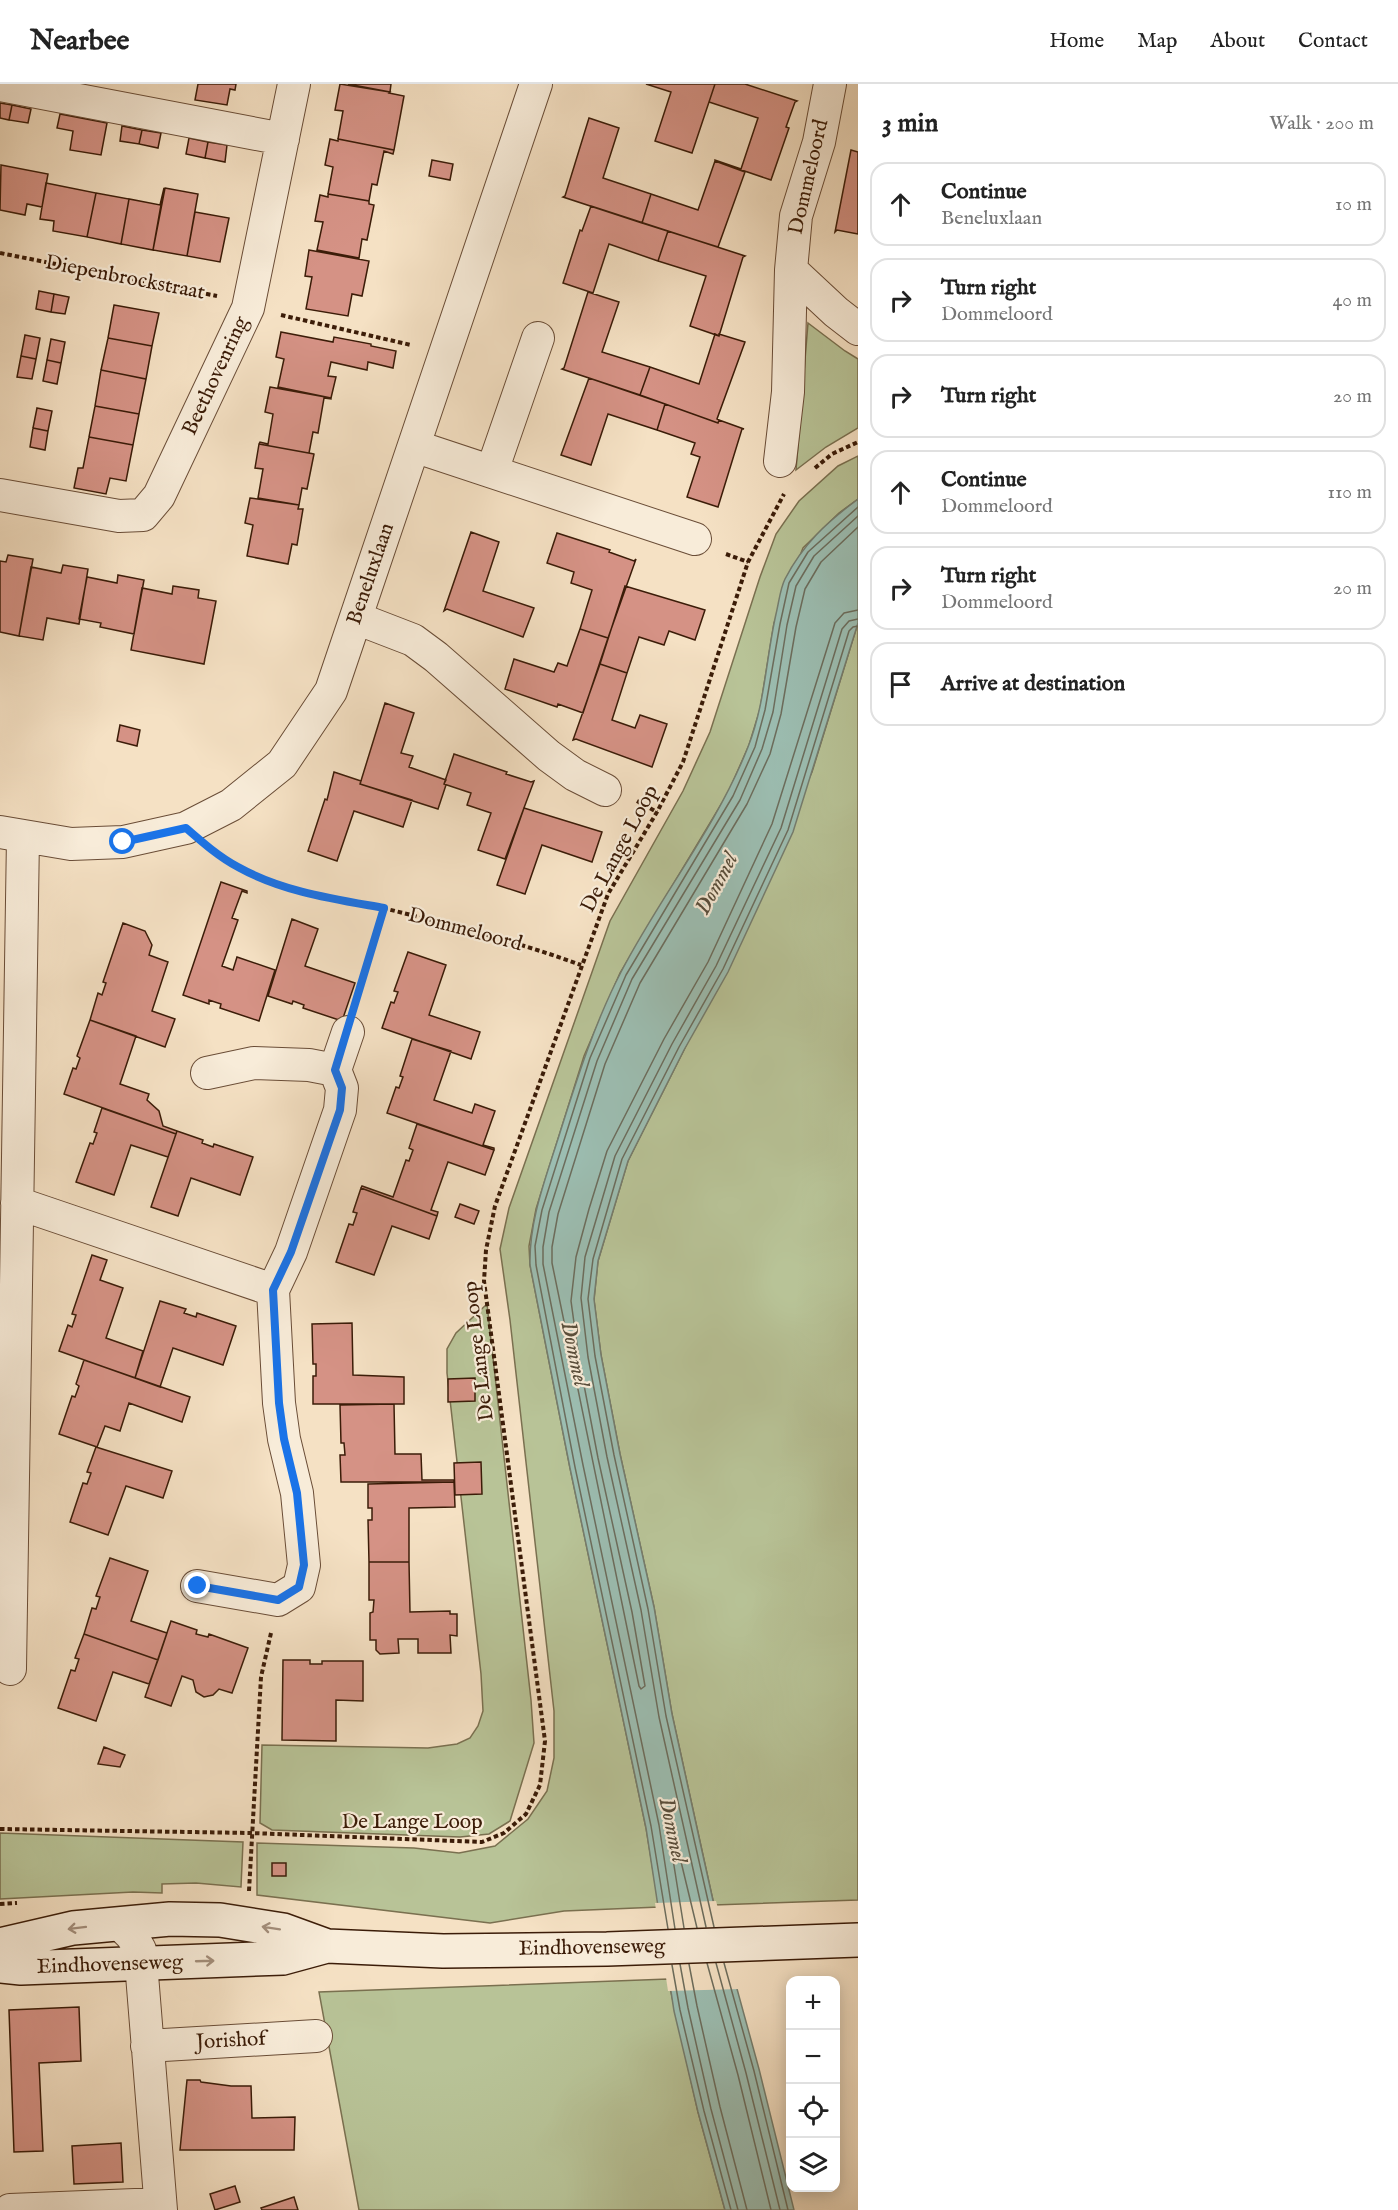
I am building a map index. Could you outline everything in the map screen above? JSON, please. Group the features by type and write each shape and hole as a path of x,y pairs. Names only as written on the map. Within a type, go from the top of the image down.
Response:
{"main road":[{"name":"Eindhovenseweg","path":"0,1945 73,1928 170,1919 220,1920 284,1930 327,1946"},
{"name":"Eindhovenseweg","path":"0,1966 21,1968 283,1958 327,1946 444,1951 607,1949 858,1940"}],"street":[{"name":"Beethovenring","path":"0,495 119,516 142,515 159,496 249,305 294,84"},
{"name":"Beneluxlaan","path":"11,834 71,844 123,842 186,828 231,805 282,765 331,691 536,84"},
{"name":"Dommeloord","path":"780,461 788,392 791,270 796,216 819,142 830,84"},
{"path":"0,85 283,139"},
{"path":"791,270 858,329"},
{"path":"492,471 538,338"},
{"path":"414,446 695,539"},
{"path":"356,618 413,640 436,657 549,756 575,776 605,790"},
{"path":"10,1670 5,1609 17,1203 10,1080 11,834"},
{"path":"198,1586 278,1600 299,1587 304,1565 297,1493 284,1439 279,1403 273,1290 291,1252 340,1110 342,1088 335,1070 348,1032"},
{"path":"207,1073 254,1063 309,1065 335,1070"},
{"path":"17,1203 273,1290"},
{"path":"10,2210 160,2207 142,1964 140,1950 132,1936 120,1924"},
{"name":"Jorishof","path":"147,2046 316,2036"}],"path":[{"name":"Diepenbrockstraat","path":"0,253 249,305 446,352"},
{"path":"808,473 832,454 858,442"},
{"name":"De Lange Loop","path":"0,1830 251,1833 482,1842 504,1833 526,1814 540,1785 545,1741 484,1281 486,1250 495,1206 608,894 657,812 683,762 748,562 785,492"},
{"name":"Dommeloord","path":"186,828 237,867 305,894 384,908 551,954 581,965"},
{"path":"348,1032 348,1023 384,908"},
{"path":"248,1901 261,1677 278,1600"}],"green space":[{"path":"808,323 858,359 858,428 826,447 796,470"},
{"path":"858,456 858,499 839,513 803,548 774,623 760,709 749,745 728,793 620,973 584,1056 536,1209 529,1246 530,1265 646,1828 659,1907 564,1911 490,1923 257,1895 257,1843 414,1848 459,1853 495,1846 528,1819 547,1791 554,1758 554,1711 500,1249 509,1208 610,921 683,791 710,732 776,534 799,501 838,466"},
{"path":"858,623 858,1900 714,1905 672,1714 654,1607 601,1355 594,1300 598,1261 628,1161 684,1050 812,772"},
{"path":"487,1304 534,1743 510,1821 489,1834 460,1837 272,1830 260,1823 262,1745 428,1748 457,1744 470,1738 478,1726 483,1711 481,1674 447,1373 447,1349 456,1333"},
{"path":"0,1833 243,1842 241,1887 196,1883 162,1884 162,1893 133,1892 0,1899"},
{"path":"668,1979 698,2112 725,2210 359,2210 319,1992"}],"water":[{"name":"Dommel","path":"858,499 858,623 793,832 728,972 684,1050 628,1161 598,1261 594,1299 601,1355 620,1454 654,1607 672,1714 702,1851 714,1905 786,2178 786,2192 790,2192 794,2210 725,2210 698,2112 674,2011 646,1828 570,1468 530,1265 530,1249 542,1188 593,1034 621,972 720,806 748,747 758,715 783,583 808,544 836,516"}],"pier":[{"path":"716,1901 740,1989 668,1991 655,1903"}],"building":[{"path":"198,84 236,84 235,90 230,89 227,105 195,100"},
{"path":"340,84 404,96 394,150 338,139 343,111 335,110"},
{"path":"348,84 391,84 390,92"},
{"path":"646,84 715,84 692,153 655,141 671,92"},
{"path":"715,84 745,84 797,101 786,127 789,128 771,180 715,161 741,169 758,118 709,102"},
{"path":"0,103 12,105 9,120 0,118"},
{"path":"12,105 31,109 28,123 9,120"},
{"path":"60,114 107,123 101,155 70,150 73,131 57,128"},
{"path":"589,118 619,128 603,178 651,194 642,223 563,197"},
{"path":"122,126 142,130 139,144 120,141"},
{"path":"142,130 161,133 158,148 139,144"},
{"path":"189,138 208,142 205,158 186,154"},
{"path":"330,139 394,150 393,154 384,151 377,185 372,184 369,201 328,194 333,167 325,165"},
{"path":"208,142 227,145 225,162 205,158"},
{"path":"851,150 858,152 858,234 837,230 835,232"},
{"path":"432,160 453,164 450,180 429,176"},
{"path":"715,161 745,172 718,247 642,223 651,194 698,210"},
{"path":"1,165 48,174 42,207 27,204 25,215 0,210"},
{"path":"46,183 96,193 87,237 53,231 54,221 40,219"},
{"path":"164,188 153,250 121,244 129,199 160,205"},
{"path":"165,188 198,194 187,256 153,250"},
{"path":"96,193 129,199 121,244 87,237"},
{"path":"328,194 369,201 369,204 374,205 367,240 362,239 359,258 317,250 323,222 315,221 320,195 328,197"},
{"path":"591,206 668,231 658,261 609,244 593,293 563,283 580,230 582,231"},
{"path":"195,212 229,218 220,262 187,256"},
{"path":"668,231 745,256 719,336 690,326 706,276 658,261"},
{"path":"309,250 369,261 362,296 352,294 348,316 306,309 312,277 305,276"},
{"path":"39,291 54,294 51,312 36,309"},
{"path":"588,292 619,302 602,352 650,367 640,395 562,369"},
{"path":"54,294 69,297 65,314 51,312"},
{"path":"114,305 159,313 152,346 108,338"},
{"path":"281,332 333,342 334,337 396,351 393,368 368,362 367,370 331,362 328,376 336,377 331,398 278,387 284,359 276,357"},
{"path":"715,334 745,342 717,419 718,423 640,395 650,367 699,384"},
{"path":"25,335 40,338 36,359 21,356"},
{"path":"108,338 152,346 146,379 101,370"},
{"path":"51,339 65,342 61,363 47,360"},
{"path":"21,356 36,359 32,379 17,377"},
{"path":"47,360 61,363 57,384 43,381"},
{"path":"101,370 146,379 139,414 95,406"},
{"path":"589,378 665,404 657,430 608,414 591,465 561,455"},
{"path":"270,387 331,398 324,398 318,433 313,432 309,453 314,454 259,444 260,442 268,444 273,414 265,412"},
{"path":"665,404 718,423 719,420 744,429 742,429 718,507 687,497 700,457 691,454 695,443 657,430"},
{"path":"95,406 139,414 133,445 89,437"},
{"path":"37,408 52,411 48,431 33,428"},
{"path":"33,428 48,431 45,450 30,447"},
{"path":"89,437 133,445 126,481 110,478 106,494 74,488 78,468 83,468"},
{"path":"259,444 314,454 307,489 302,488 299,505 258,498 263,469 255,468"},
{"path":"250,498 299,505 298,509 303,509 297,545 292,544 288,564 247,556 253,525 245,523"},
{"path":"471,532 499,542 483,591 534,608 523,637 447,609 444,611"},
{"path":"557,533 610,550 609,552 634,561 636,559 608,638 580,629 592,590 571,583 574,572 547,563"},
{"path":"8,555 33,559 19,636 0,632 0,561 6,562"},
{"path":"63,565 88,569 79,624 47,618 43,640 19,636 31,567 61,573"},
{"path":"118,575 144,580 134,634 100,627 101,623 79,619 87,577 117,583"},
{"path":"173,586 199,590 198,598 216,601 204,664 131,650 142,588 172,594"},
{"path":"625,586 705,610 695,640 669,631 664,645 639,637 627,673 600,664"},
{"path":"580,629 608,638 583,713 558,704 557,707 505,689 514,659 554,672 558,663 567,666"},
{"path":"600,664 627,673 612,720 635,728 640,715 667,724 652,767 576,739 573,740"},
{"path":"385,703 414,713 401,753 413,756 409,767 446,780 438,809 360,784"},
{"path":"120,725 140,730 137,746 117,741"},
{"path":"454,754 507,772 506,774 534,781 505,859 478,850 491,813 467,805 471,793 444,784"},
{"path":"334,772 361,781 360,784 412,800 403,827 354,811 337,861 308,851 325,799 327,800"},
{"path":"524,808 602,832 592,862 542,845 525,894 497,885"},
{"path":"221,882 247,891 247,893 242,891 232,918 238,920 222,966 233,970 237,957 275,970 259,1021 220,1008 221,1004 209,1000 209,1004 183,995"},
{"path":"292,919 318,929 305,966 355,983 342,1021 303,1008 304,1005 293,1001 292,1004 268,996"},
{"path":"123,923 145,931 152,945 149,955 168,962 152,1011 175,1019 165,1047 90,1020 98,993 102,995 106,983 103,982"},
{"path":"408,952 446,965 429,1015 480,1032 471,1059 382,1028 391,1002 394,1003 398,992 394,991"},
{"path":"90,1020 136,1036 120,1084 149,1094 147,1100 159,1111 163,1126 177,1131 176,1134 64,1094 73,1068 76,1069 80,1058 77,1056"},
{"path":"412,1039 451,1051 434,1100 472,1113 475,1104 495,1111 483,1145 494,1148 494,1150 387,1113 396,1087 399,1088 403,1077 400,1076"},
{"path":"102,1108 176,1134 168,1157 131,1145 114,1195 76,1182 90,1143 93,1144 97,1133 94,1132"},
{"path":"417,1124 494,1150 485,1175 448,1162 431,1210 438,1212 437,1216 361,1188 362,1186 393,1197 406,1160 409,1161 413,1150 409,1148"},
{"path":"177,1131 203,1140 202,1143 213,1147 214,1144 253,1157 240,1195 191,1178 178,1216 151,1207"},
{"path":"361,1188 437,1216 429,1239 392,1226 374,1275 336,1262 349,1224 353,1225 357,1213 353,1212"},
{"path":"460,1204 479,1211 474,1224 455,1217"},
{"path":"92,1255 107,1260 100,1280 123,1288 106,1338 143,1351 135,1378 59,1351 68,1325 72,1327 76,1315 72,1314"},
{"path":"160,1301 186,1309 184,1313 196,1317 197,1313 236,1326 223,1365 173,1348 160,1387 135,1378"},
{"path":"352,1323 353,1375 404,1377 404,1404 313,1404 313,1376 316,1376 316,1364 313,1364 312,1324"},
{"path":"84,1360 190,1397 182,1422 129,1403 120,1431 105,1426 97,1447 59,1434 72,1396 75,1397 79,1386 76,1384"},
{"path":"475,1378 475,1401 448,1402 448,1379"},
{"path":"394,1404 395,1454 421,1454 422,1480 454,1480 454,1482 341,1482 340,1455 345,1455 344,1443 341,1443 340,1405"},
{"path":"96,1447 172,1471 163,1498 126,1486 108,1535 70,1522 83,1483 87,1484 91,1473 87,1472"},
{"path":"481,1462 482,1494 455,1495 454,1463"},
{"path":"454,1482 455,1507 409,1508 409,1562 369,1562 368,1520 372,1520 372,1508 368,1508 368,1484"},
{"path":"110,1558 148,1571 131,1621 167,1633 158,1660 84,1634 92,1608 96,1609 100,1597 96,1596"},
{"path":"369,1562 409,1562 410,1612 450,1611 450,1614 457,1614 457,1636 450,1635 451,1653 418,1653 418,1639 398,1639 399,1653 380,1654 376,1650 376,1640 370,1640 370,1613 373,1612 374,1600 369,1600"},
{"path":"171,1621 197,1630 196,1634 208,1637 209,1634 248,1648 232,1693 219,1689 213,1695 204,1697 196,1692 193,1680 182,1676 171,1706 145,1697"},
{"path":"84,1634 158,1660 149,1684 113,1672 96,1721 58,1708 71,1670 75,1671 79,1659 75,1658"},
{"path":"283,1660 310,1660 310,1664 322,1664 322,1661 363,1661 363,1701 336,1700 336,1741 282,1740"},
{"path":"104,1747 125,1755 120,1767 98,1764"},
{"path":"272,1863 286,1863 286,1876 272,1876"},
{"path":"79,2007 81,2061 39,2063 43,2151 14,2152 9,2010"},
{"path":"187,2080 231,2086 251,2086 252,2118 295,2117 294,2150 180,2150"},
{"path":"121,2143 123,2182 74,2184 72,2146"},
{"path":"235,2186 240,2202 215,2210 210,2194"},
{"path":"294,2197 298,2210 262,2210 261,2208"}],"route":[{"path":"123,842 186,828 213,851 237,867 265,880 305,894 384,908 335,1070 342,1088 340,1110 291,1252 273,1290 279,1403 284,1439 297,1493 304,1565 299,1587 278,1600 198,1586"}]}
